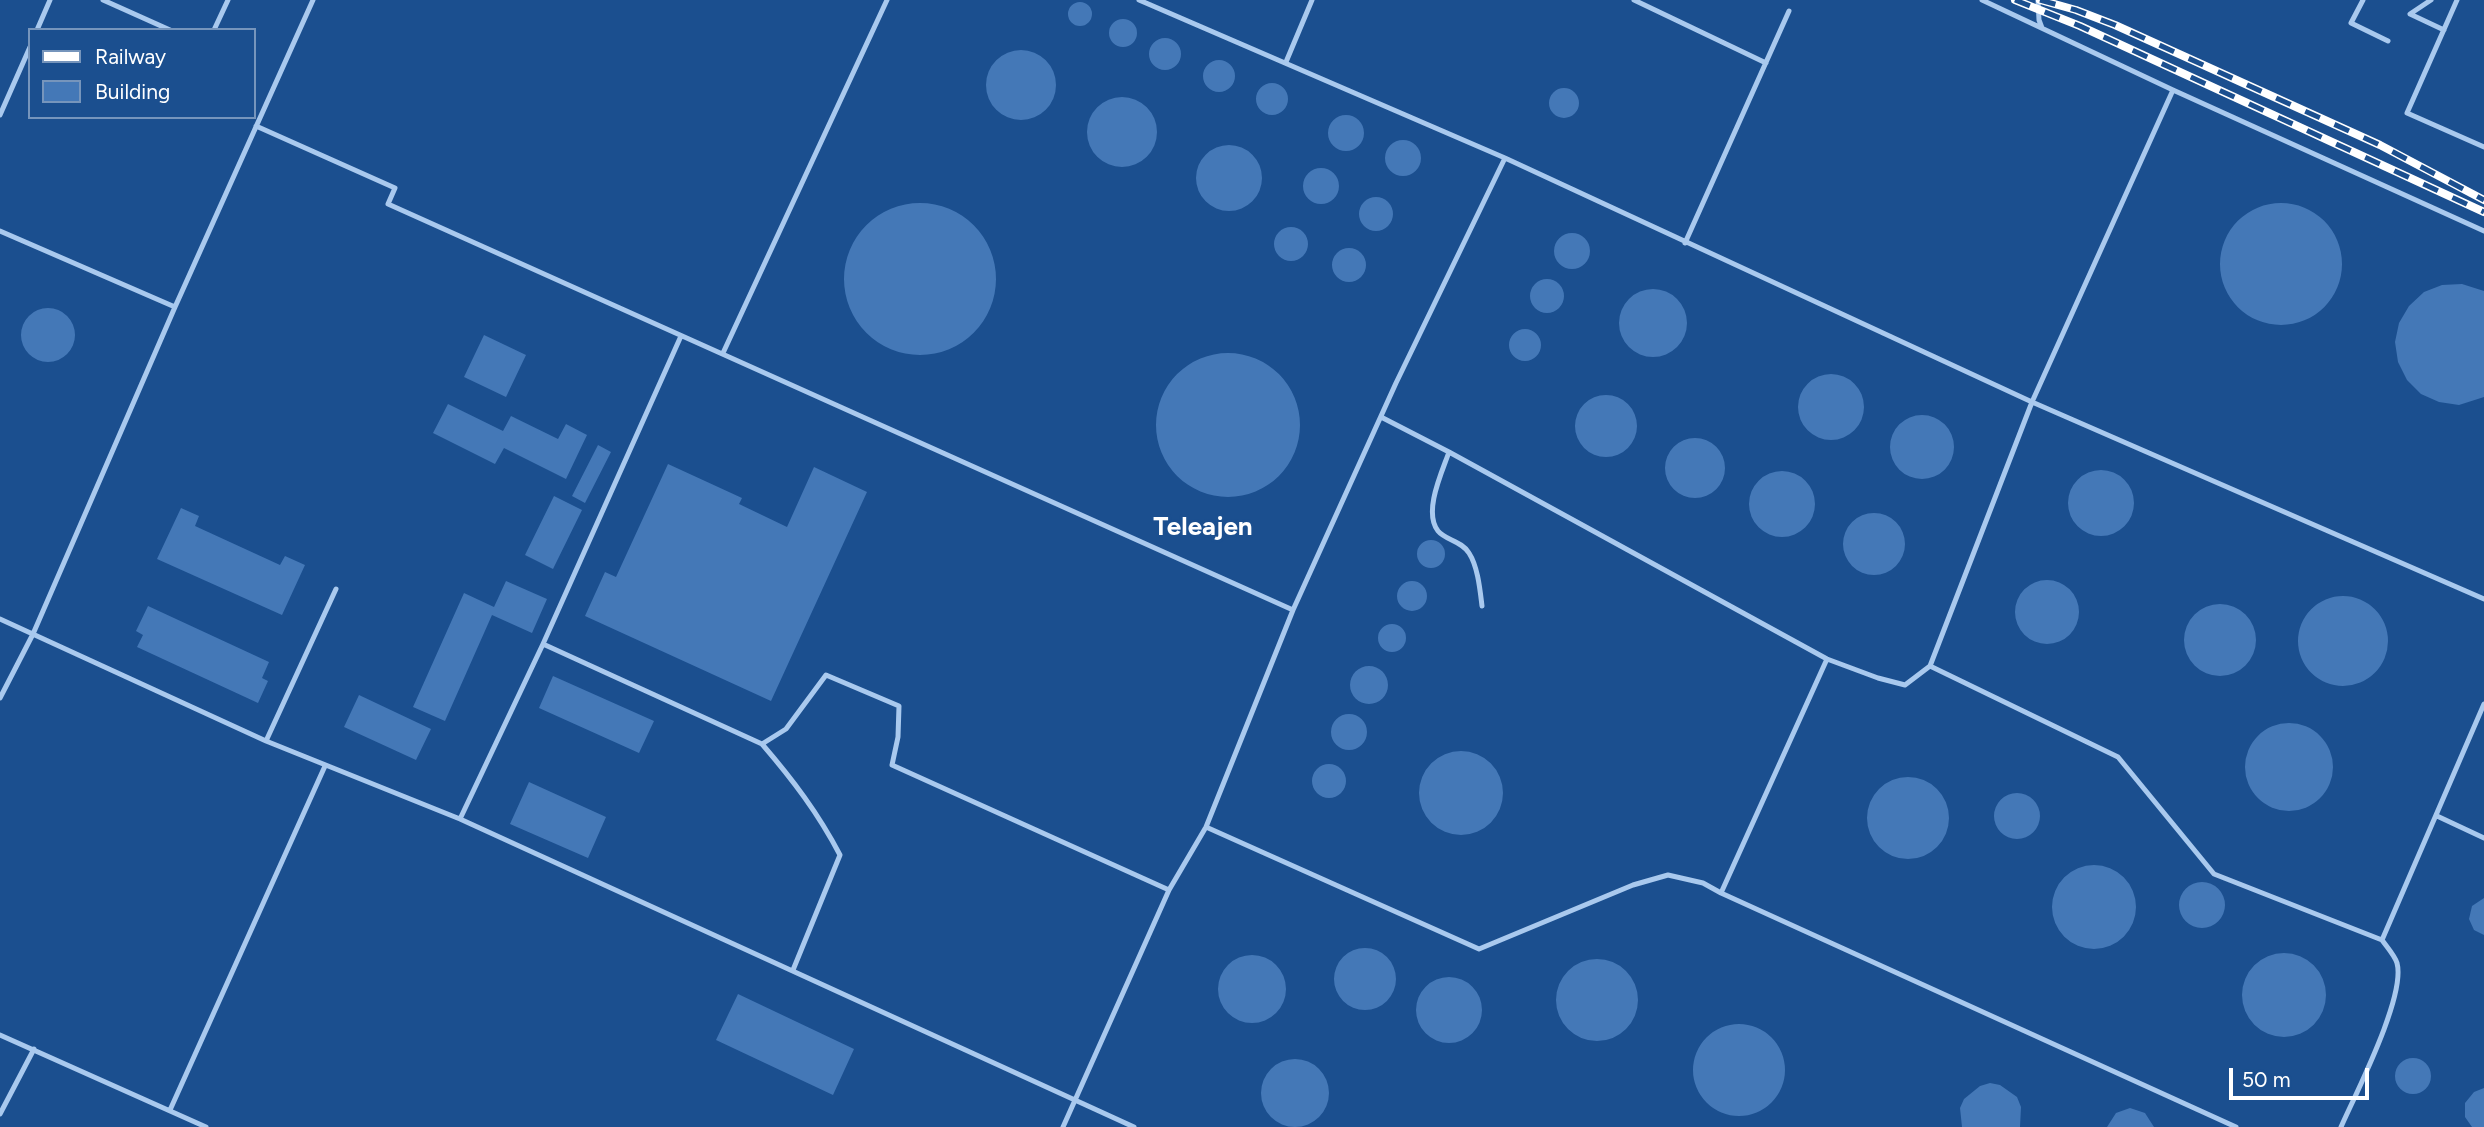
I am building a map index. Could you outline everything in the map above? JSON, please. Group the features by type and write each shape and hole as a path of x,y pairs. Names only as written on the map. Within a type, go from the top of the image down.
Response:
{"lane":[{"path":"38,28 50,0"},
{"path":"103,0 166,28"},
{"path":"215,28 228,0"},
{"path":"0,698 33,634 175,307 313,0"},
{"path":"723,353 887,0"},
{"path":"1139,0 1506,158 2032,402 2484,598"},
{"path":"1286,62 1312,0"},
{"path":"1634,0 1766,63"},
{"path":"1982,0 2484,231"},
{"path":"2038,0 2042,29"},
{"path":"2363,0 2351,23 2388,41"},
{"path":"2431,0 2410,14 2444,30"},
{"path":"2457,0 2407,113 2484,147"},
{"path":"1685,243 1789,11"},
{"path":"0,115 28,52"},
{"path":"1381,417 1826,659 1905,685 1930,666 2032,402 2173,90"},
{"path":"257,126 395,188 388,204 1293,610"},
{"path":"1063,1127 1169,890 1206,827 1293,610 1381,417 1506,158"},
{"path":"0,231 175,307"},
{"path":"460,819 681,336"},
{"path":"1449,452 1436,489 1433,522 1439,533 1455,540 1469,552 1482,606"},
{"path":"266,741 336,589"},
{"path":"0,619 266,741 460,819 1134,1127"},
{"path":"542,643 762,744 820,817 840,855 793,970"},
{"path":"1721,893 1826,659"},
{"path":"1930,666 2118,757 2214,874 2382,940 2397,963 2397,988 2389,1014 2341,1127"},
{"path":"762,744 786,729 826,675 898,706 898,737 892,765 1169,890"},
{"path":"2382,940 2484,705"},
{"path":"170,1110 325,766"},
{"path":"2437,816 2484,838"},
{"path":"1206,827 1479,949 1633,884 1668,875 1703,883 2236,1127"},
{"path":"0,1035 206,1127"},
{"path":"0,1115 34,1049"}],"building":[{"path":"1080,2 1091,9 1092,14 1085,25 1080,26 1069,19 1068,14 1075,3"},
{"path":"1123,19 1133,23 1137,33 1133,43 1123,47 1113,43 1109,33 1113,23"},
{"path":"1165,38 1176,43 1181,54 1176,65 1165,70 1154,65 1149,54 1154,43"},
{"path":"1021,50 1046,60 1056,85 1046,110 1021,120 996,110 986,85 996,60"},
{"path":"1219,60 1230,65 1235,76 1230,87 1219,92 1208,87 1203,76 1208,65"},
{"path":"1272,83 1283,88 1288,99 1283,110 1272,115 1261,110 1256,99 1261,88"},
{"path":"1564,88 1575,92 1579,103 1575,114 1564,118 1553,114 1549,103 1553,92"},
{"path":"1122,97 1147,107 1157,132 1147,157 1122,167 1097,157 1087,132 1097,107"},
{"path":"1346,115 1359,120 1364,133 1359,146 1346,151 1333,146 1328,133 1333,120"},
{"path":"1403,140 1416,145 1421,158 1416,171 1403,176 1390,171 1385,158 1390,145"},
{"path":"1223,145 1235,145 1247,150 1257,160 1262,178 1260,191 1247,206 1235,211 1223,211 1211,206 1201,196 1196,184 1196,172 1201,160 1211,150"},
{"path":"1321,168 1334,173 1339,186 1334,199 1321,204 1308,199 1303,186 1308,173"},
{"path":"1376,197 1388,202 1393,214 1388,226 1376,231 1364,226 1359,214 1364,202"},
{"path":"920,203 949,209 974,225 990,250 996,279 990,308 974,333 949,349 920,355 891,349 866,333 850,308 844,279 850,250 866,225 891,209"},
{"path":"2281,203 2304,208 2324,221 2337,241 2342,264 2337,287 2324,307 2304,320 2281,325 2258,320 2238,307 2225,287 2220,264 2225,241 2238,221 2258,208"},
{"path":"1291,227 1303,232 1308,244 1303,256 1291,261 1279,256 1274,244 1279,232"},
{"path":"1572,233 1585,238 1590,251 1585,264 1572,269 1559,264 1554,251 1559,238"},
{"path":"1349,248 1361,253 1366,265 1361,277 1349,282 1337,277 1332,265 1337,253"},
{"path":"1547,279 1559,284 1564,296 1559,308 1547,313 1535,308 1530,296 1535,284"},
{"path":"2462,284 2484,291 2484,397 2459,405 2439,402 2421,394 2407,380 2398,362 2395,342 2399,323 2409,306 2424,292 2442,285"},
{"path":"1653,289 1666,292 1677,299 1684,310 1687,323 1684,336 1677,347 1666,354 1653,357 1640,354 1629,347 1622,336 1619,323 1622,310 1629,299 1640,292"},
{"path":"48,308 67,316 75,335 67,354 48,362 29,354 21,335 29,316"},
{"path":"1525,329 1536,334 1541,345 1536,356 1525,361 1514,356 1509,345 1514,334"},
{"path":"484,335 526,355 506,397 464,377"},
{"path":"1228,353 1256,358 1279,374 1295,397 1300,425 1295,453 1279,476 1256,492 1228,497 1200,492 1177,476 1161,453 1156,425 1161,397 1177,374 1200,358"},
{"path":"1831,374 1844,377 1854,384 1861,394 1864,407 1861,420 1854,430 1844,437 1831,440 1818,437 1808,430 1801,420 1798,407 1801,394 1808,384 1818,377"},
{"path":"1600,395 1612,395 1628,404 1635,414 1635,438 1628,448 1612,457 1600,457 1589,452 1580,443 1575,432 1575,420 1580,409 1589,400"},
{"path":"448,404 503,431 511,416 558,439 566,424 587,435 566,479 504,448 495,464 433,433"},
{"path":"1916,415 1928,415 1945,424 1952,435 1952,459 1945,470 1928,479 1916,479 1904,474 1895,465 1890,453 1890,441 1895,429 1904,420"},
{"path":"1695,438 1712,443 1720,451 1725,468 1720,485 1712,493 1695,498 1678,493 1670,485 1665,468 1670,451 1678,443"},
{"path":"598,445 611,452 585,503 572,496"},
{"path":"668,464 742,498 739,504 787,527 814,467 867,492 771,701 585,616 605,572 616,577"},
{"path":"2101,470 2114,472 2129,485 2134,503 2132,516 2119,531 2101,536 2088,534 2073,521 2068,503 2070,490 2083,475"},
{"path":"1782,471 1795,474 1805,481 1812,491 1815,504 1812,517 1805,527 1795,534 1782,537 1769,534 1759,527 1752,517 1749,504 1752,491 1759,481 1769,474"},
{"path":"554,496 582,510 553,569 525,555"},
{"path":"181,508 199,516 195,526 280,565 285,556 305,565 282,615 157,559"},
{"path":"1874,513 1886,515 1896,522 1903,532 1903,556 1896,566 1886,573 1874,575 1862,573 1852,566 1845,556 1843,544 1845,532 1852,522 1862,515"},
{"path":"1431,540 1441,544 1445,554 1441,564 1431,568 1421,564 1417,554 1421,544"},
{"path":"2041,580 2053,580 2070,589 2077,600 2077,624 2070,635 2053,644 2041,644 2029,639 2020,630 2015,618 2015,606 2020,594 2029,585"},
{"path":"506,581 547,599 532,633 492,615 445,721 413,707 464,593 494,607"},
{"path":"1412,581 1423,585 1427,596 1423,607 1412,611 1401,607 1397,596 1401,585"},
{"path":"2334,596 2352,596 2368,603 2381,616 2388,632 2388,650 2381,666 2368,679 2352,686 2334,686 2318,679 2305,666 2298,650 2298,632 2305,616 2318,603"},
{"path":"2213,604 2227,604 2246,614 2256,633 2256,647 2246,666 2227,676 2213,676 2194,666 2184,647 2184,633 2194,614"},
{"path":"148,606 269,662 262,678 268,681 258,703 137,647 143,635 136,631"},
{"path":"1392,624 1402,628 1406,638 1402,648 1392,652 1382,648 1378,638 1382,628"},
{"path":"1369,666 1382,672 1388,685 1382,698 1369,704 1356,698 1350,685 1356,672"},
{"path":"553,676 654,721 639,753 539,708"},
{"path":"359,695 431,729 416,760 344,727"},
{"path":"1349,714 1362,719 1367,732 1362,745 1349,750 1336,745 1331,732 1336,719"},
{"path":"2289,723 2314,730 2326,742 2333,767 2326,792 2314,804 2289,811 2264,804 2252,792 2245,767 2252,742 2264,730"},
{"path":"1461,751 1477,754 1491,763 1500,777 1503,793 1500,809 1491,823 1477,832 1461,835 1445,832 1431,823 1422,809 1419,793 1422,777 1431,763 1445,754"},
{"path":"1329,764 1341,769 1346,781 1341,793 1329,798 1317,793 1312,781 1317,769"},
{"path":"1908,777 1924,780 1937,789 1946,802 1949,818 1946,834 1937,847 1924,856 1908,859 1892,856 1879,847 1870,834 1867,818 1870,802 1879,789 1892,780"},
{"path":"529,782 606,817 588,858 510,824"},
{"path":"2017,793 2033,800 2040,816 2033,832 2017,839 2001,832 1994,816 2001,800"},
{"path":"2094,865 2117,872 2129,884 2136,907 2129,930 2117,942 2094,949 2071,942 2059,930 2052,907 2059,884 2071,872"},
{"path":"2202,882 2211,883 2218,889 2224,896 2224,914 2218,921 2211,927 2202,928 2193,927 2186,921 2180,914 2179,905 2180,896 2186,889 2193,883"},
{"path":"2484,898 2484,935 2474,930 2469,919 2472,906"},
{"path":"1365,948 1387,957 1396,979 1387,1001 1365,1010 1343,1001 1334,979 1343,957"},
{"path":"2276,953 2292,953 2308,960 2319,971 2326,987 2323,1011 2314,1025 2292,1037 2276,1037 2260,1030 2249,1019 2242,1003 2242,987 2249,971 2260,960"},
{"path":"1245,955 1259,955 1271,960 1281,970 1286,989 1281,1008 1271,1018 1259,1023 1245,1023 1233,1018 1223,1008 1218,996 1218,982 1223,970 1233,960"},
{"path":"1597,959 1613,962 1626,971 1635,984 1638,1000 1635,1016 1626,1029 1613,1038 1597,1041 1581,1038 1568,1029 1559,1016 1556,1000 1559,984 1568,971 1581,962"},
{"path":"1449,977 1472,987 1482,1010 1472,1033 1449,1043 1426,1033 1416,1010 1426,987"},
{"path":"738,994 854,1049 833,1095 716,1040"},
{"path":"1739,1024 1757,1028 1771,1038 1781,1052 1785,1070 1781,1088 1771,1102 1757,1112 1739,1116 1721,1112 1707,1102 1697,1088 1693,1070 1697,1052 1707,1038 1721,1028"},
{"path":"2413,1058 2426,1063 2431,1076 2426,1089 2413,1094 2400,1089 2395,1076 2400,1063"},
{"path":"1295,1059 1308,1062 1319,1069 1326,1080 1329,1093 1326,1106 1319,1117 1308,1124 1295,1127 1282,1124 1271,1117 1264,1106 1261,1093 1264,1080 1271,1069 1282,1062"},
{"path":"1990,1083 2000,1085 2017,1097 2021,1107 2020,1127 1962,1127 1960,1108 1964,1099 1980,1086"},
{"path":"2484,1088 2484,1127 2472,1127 2465,1117 2465,1103 2474,1092"},
{"path":"2130,1108 2145,1113 2154,1127 2107,1127 2116,1113"}],"railway":[{"path":"2015,0 2080,26 2484,212"},
{"path":"2040,0 2115,25 2380,145 2484,200"}],"district":[{"name":"Teleajen","path":"1203,527"}]}
